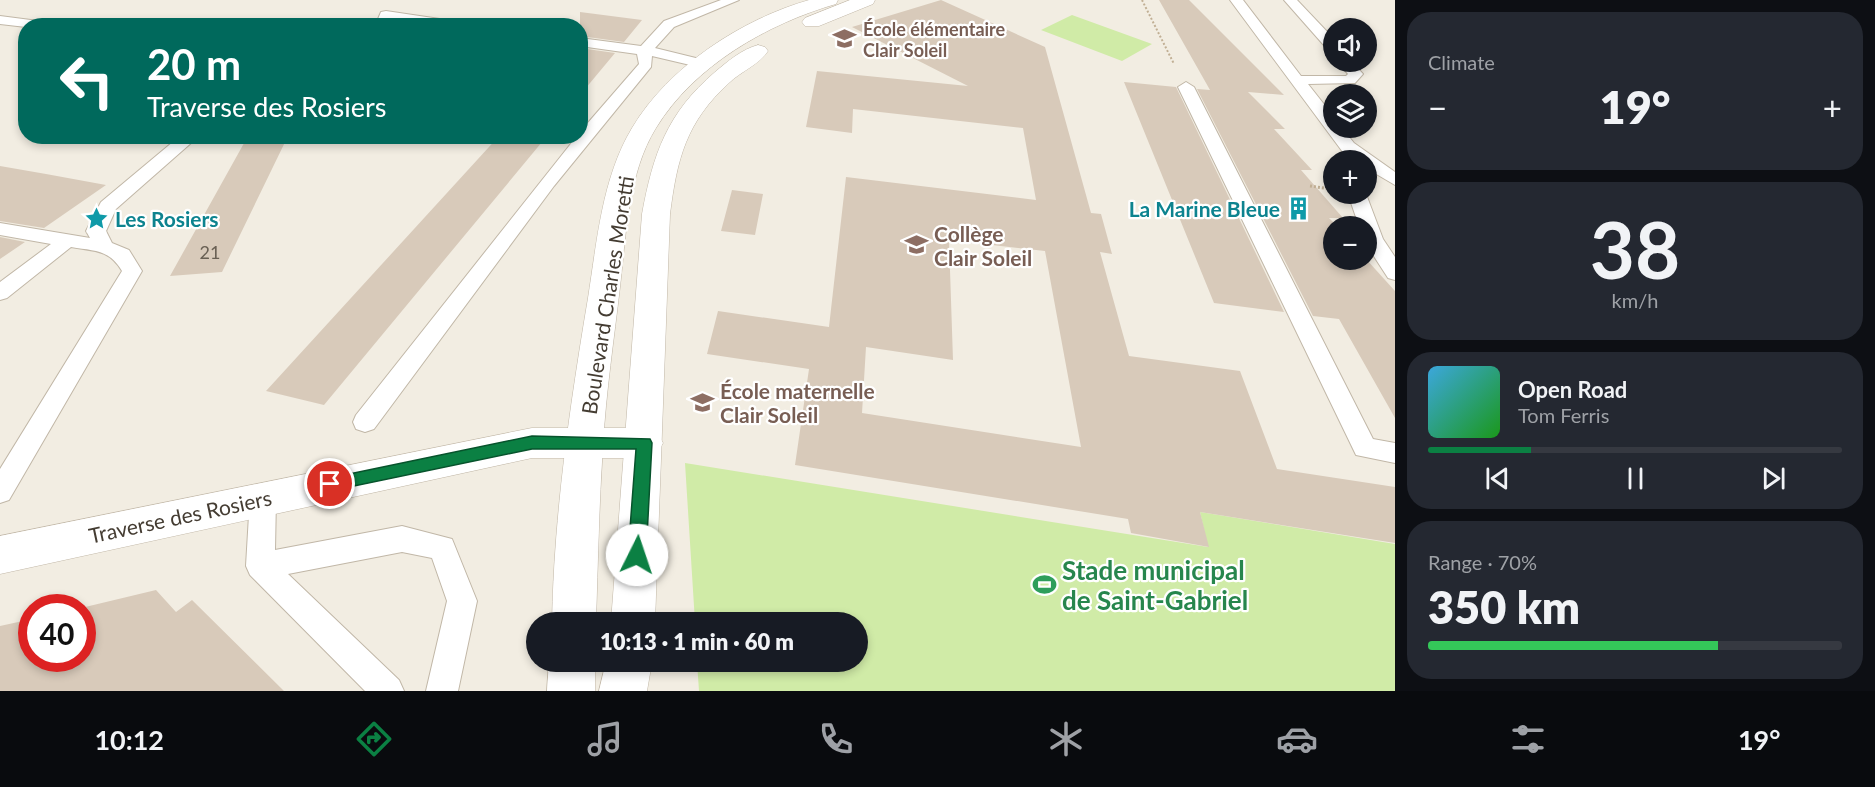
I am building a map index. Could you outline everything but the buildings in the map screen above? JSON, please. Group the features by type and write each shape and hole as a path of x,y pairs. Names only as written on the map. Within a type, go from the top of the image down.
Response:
{"street":[{"name":"Boulevard Charles Moretti","path":"575,612 584,444 605,284 631,153 653,114 684,80 720,50 771,21 829,0"},
{"name":"Boulevard Charles Moretti","path":"634,612 656,214 666,158 686,118 713,86 747,57 792,31 866,0"},
{"name":"Traverse des Rosiers","path":"0,555 532,443 644,443"},
{"path":"571,691 572,672"},
{"path":"623,691 627,672"}],"lane":[{"path":"384,18 392,0"},
{"path":"644,51 669,24 733,0"},
{"path":"1236,0 1298,80 1346,150"},
{"path":"1290,0 1323,36"},
{"path":"0,20 18,22"},
{"path":"588,43 670,54 704,64"},
{"path":"588,134 646,64 644,51"},
{"path":"1298,80 1350,80 1356,74 1354,72"},
{"path":"1186,87 1365,448 1395,453"},
{"path":"105,247 96,231 108,206 182,144"},
{"path":"365,422 580,144"},
{"path":"1377,170 1395,180"},
{"path":"1361,204 1373,239 1395,273"},
{"path":"0,229 105,247 122,254 132,270 0,492"},
{"path":"0,293 67,241"},
{"path":"263,498 260,566 388,691"},
{"path":"260,566 402,539 442,548 462,601 442,691"}],"path":[{"path":"1142,0 1186,87"},
{"path":"1310,186 1323,188"}],"green space":[{"path":"1072,15 1152,44 1122,61 1041,30"},
{"name":"Stade municipal de Saint-Gabriel","path":"685,463 1208,547 1200,512 1395,544 1395,691 699,691 698,672 868,672 868,612 694,612"}],"place":[{"name":"École élémentaire Clair Soleil","path":"845,39"},
{"name":"La Marine Bleue","path":"1298,208"},
{"name":"Les Rosiers","path":"97,218"},
{"name":"Collège Clair Soleil","path":"916,245"},
{"name":"École maternelle Clair Soleil","path":"702,402"},
{"name":"Stade municipal de Saint-Gabriel","path":"1044,585"}],"route":[{"path":"330,484 532,443 644,443 637,555"}]}
